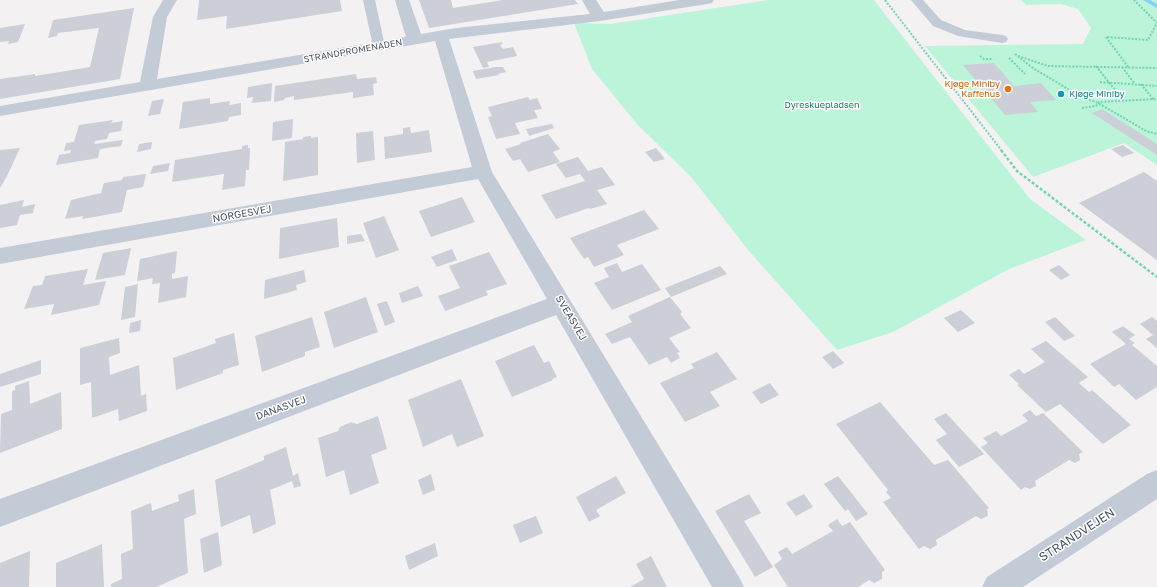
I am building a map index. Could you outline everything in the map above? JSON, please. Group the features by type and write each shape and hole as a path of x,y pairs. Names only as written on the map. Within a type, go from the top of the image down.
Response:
{"street":[{"path":"148,86 160,17 170,0"},
{"path":"402,0 415,41"},
{"path":"589,0 600,17"},
{"name":"STRANDPROMENADEN","path":"0,111 441,36 600,17 706,0"},
{"name":"SVEASVEJ","path":"441,36 483,172 729,587"},
{"name":"NORGESVEJ","path":"0,256 483,172"},
{"name":"DANASVEJ","path":"0,513 562,303"},
{"name":"STRANDVEJEN","path":"997,587 1157,483"}],"lane":[{"path":"370,0 379,46"},
{"path":"917,0 937,23 962,33 1002,39"}],"path":[{"path":"885,0 1017,171 1157,278"},
{"path":"1129,67 1106,37 1148,40 1157,23 1134,0"},
{"path":"1002,39 1016,55 1034,69 1082,97 1098,103 1146,130 1157,134"},
{"path":"1016,55 1048,66 1157,68"},
{"path":"1096,66 1124,101"},
{"path":"1122,67 1134,83"},
{"path":"1100,82 1134,83 1157,86"},
{"path":"1141,84 1154,99"},
{"path":"1082,108 1096,106 1099,102 1157,99"}],"green space":[{"name":"Dyreskuepladsen","path":"768,0 874,0 1030,199 1086,240 1009,269 893,332 837,350 749,251 692,178 637,124 592,69 574,23 611,24"},
{"name":"Kjøge Miniby","path":"1021,0 1157,0 1157,165 1124,143 1033,177 925,46 1083,44 1091,28 1078,9 1061,4 1026,5"}],"building":[{"path":"199,0 340,0 342,11 226,29 227,16 197,20"},
{"path":"419,0 451,0 453,8 503,0 575,0 578,4 429,28"},
{"path":"134,8 120,79 0,99 0,79 35,74 35,76 90,67 99,28 58,33 57,36 48,38 53,20"},
{"path":"25,24 18,42 8,44 9,41 0,42 0,28"},
{"path":"502,42 503,44 500,45 503,49 513,47 517,56 487,62 489,67 483,68 473,47"},
{"path":"994,63 1014,86 1041,83 1056,100 1030,102 1038,112 1005,115 963,65"},
{"path":"503,67 506,72 498,74 499,75 476,79 473,71"},
{"path":"356,74 357,79 376,77 377,83 373,84 374,95 353,98 353,92 294,100 294,96 274,102 275,86"},
{"path":"272,83 271,101 252,103 253,97 247,98 248,87"},
{"path":"528,97 530,100 537,98 542,109 534,110 538,118 515,123 520,134 496,139 488,117 492,116 488,107"},
{"path":"210,98 210,104 230,101 229,105 241,103 241,115 229,117 228,121 179,129 183,102"},
{"path":"164,99 160,114 148,116 152,101"},
{"path":"1102,109 1157,144 1157,155 1092,113"},
{"path":"293,119 292,138 272,141 273,122"},
{"path":"113,120 111,123 123,121 121,131 109,133 107,139 95,141 94,144 123,140 121,146 100,149 98,158 56,165 59,155 70,153 71,150 64,151 66,143 74,142 79,125"},
{"path":"552,124 554,128 529,136 526,129"},
{"path":"410,127 411,133 429,130 432,152 385,159 384,137 403,134 403,128"},
{"path":"373,131 375,160 357,163 356,133"},
{"path":"548,134 560,149 553,152 560,162 528,172 520,159 513,161 505,149 521,144 520,143"},
{"path":"311,136 311,138 318,137 318,175 283,181 285,142"},
{"path":"152,142 151,149 137,152 139,144"},
{"path":"248,145 248,148 250,148 249,170 246,170 245,186 222,190 224,174 172,182 175,160 242,149 242,146"},
{"path":"1123,145 1134,153 1122,157 1111,149"},
{"path":"20,148 7,176 0,188 0,150"},
{"path":"656,148 665,159 654,162 645,152"},
{"path":"578,157 588,171 602,167 615,185 597,190 607,204 589,208 556,219 541,195 585,181 580,174 566,178 556,164"},
{"path":"170,163 168,171 150,174 153,166"},
{"path":"1144,172 1157,181 1157,260 1079,203"},
{"path":"146,174 143,187 127,190 122,212 82,219 83,216 65,219 71,200 101,193 104,183 122,180 123,177"},
{"path":"462,197 475,222 431,237 419,211"},
{"path":"24,200 22,207 35,204 33,213 20,215 17,225 0,228 0,205"},
{"path":"644,210 659,229 617,245 624,255 594,267 588,257 584,259 570,238"},
{"path":"384,216 399,250 376,258 363,223"},
{"path":"337,218 339,247 279,259 280,228"},
{"path":"361,234 365,241 347,244 347,236"},
{"path":"131,248 125,275 95,280 103,253"},
{"path":"452,249 457,260 437,267 431,257"},
{"path":"177,251 175,273 172,274 172,279 188,276 186,297 158,303 160,283 152,284 153,278 137,281 140,259"},
{"path":"489,252 507,284 486,291 488,295 445,311 438,296 460,288 449,266"},
{"path":"617,263 622,272 642,264 661,290 612,310 594,283 609,277 604,268"},
{"path":"1059,265 1070,275 1061,280 1049,270"},
{"path":"720,266 727,274 671,297 665,288"},
{"path":"88,269 83,285 106,281 99,305 51,315 54,304 24,309 33,286 42,285 45,276"},
{"path":"304,270 306,282 296,285 297,290 264,299 265,280"},
{"path":"138,284 135,317 121,320 125,287"},
{"path":"418,286 423,296 402,303 399,293"},
{"path":"366,297 378,332 334,348 324,312"},
{"path":"670,297 682,312 680,314 691,328 669,338 680,352 677,353 680,358 671,363 667,357 649,365 630,337 612,344 605,334 632,322 628,316"},
{"path":"387,301 395,322 385,326 377,304"},
{"path":"961,310 975,323 958,332 944,318"},
{"path":"312,317 320,347 305,352 305,356 262,372 255,336"},
{"path":"1055,317 1075,336 1064,341 1045,322"},
{"path":"1152,317 1157,321 1157,348 1146,339 1153,335 1140,324"},
{"path":"141,320 140,331 129,333 130,323"},
{"path":"1123,326 1135,335 1129,339 1135,343 1132,345 1157,366 1157,387 1136,400 1119,384 1114,387 1090,364 1126,344 1112,332"},
{"path":"234,333 239,365 223,370 223,373 176,390 173,358 216,343 215,339"},
{"path":"119,338 120,353 109,357 110,375 139,365 141,396 146,394 147,411 119,421 118,409 92,418 91,382 80,385 80,348"},
{"path":"1046,341 1088,377 1079,383 1089,392 1092,390 1131,425 1103,444 1060,404 1046,412 1017,385 1019,384 1009,375 1019,369 1024,374 1045,362 1031,349"},
{"path":"534,345 544,363 549,361 557,377 512,397 495,361"},
{"path":"833,351 844,363 833,369 822,357"},
{"path":"717,352 737,379 710,392 720,406 685,422 660,383 694,368 691,364"},
{"path":"41,360 41,374 0,387 0,374"},
{"path":"461,379 484,436 457,447 452,434 423,447 408,400"},
{"path":"29,381 30,404 61,392 62,429 0,453 1,414 12,410 12,391 15,390 15,386"},
{"path":"770,383 779,395 761,404 752,392"},
{"path":"880,402 934,465 948,460 989,508 987,509 988,516 981,519 976,516 936,540 937,545 930,549 924,546 919,549 883,502 891,498 886,492 888,490 836,424"},
{"path":"1030,410 1036,416 1043,413 1083,452 1079,454 1080,460 1075,463 1069,460 1035,481 1036,486 1030,489 1025,487 1021,490 981,447 988,443 983,438 996,431 1001,436 1028,421 1022,415"},
{"path":"946,413 984,454 959,467 936,440 947,434 934,419"},
{"path":"378,416 387,449 371,455 379,483 350,495 344,470 326,477 318,438 338,431 340,427 351,422 357,424"},
{"path":"286,447 293,476 298,473 301,486 294,488 292,481 270,490 276,524 253,534 250,515 221,527 215,480 264,460 264,456"},
{"path":"431,474 435,490 423,495 418,480"},
{"path":"616,476 626,493 596,510 600,516 589,522 576,497"},
{"path":"838,476 868,514 856,521 848,509 845,511 824,484"},
{"path":"194,489 196,514 184,519 188,573 156,587 111,587 111,584 122,579 121,554 133,549 131,511 151,503 152,511 179,501 178,495"},
{"path":"749,494 761,513 744,521 773,567 755,577 715,511"},
{"path":"804,494 813,507 796,516 786,503"},
{"path":"536,516 543,533 520,543 513,525"},
{"path":"837,519 842,526 850,522 885,570 882,572 882,579 874,583 869,580 858,587 788,587 774,565 782,559 778,552 787,547 792,554 833,531 828,525"},
{"path":"218,532 222,565 204,573 200,539"},
{"path":"435,543 438,556 409,570 405,556"},
{"path":"102,544 104,587 56,587 56,563"},
{"path":"30,551 29,587 0,587 0,563"},
{"path":"651,556 667,587 630,587 644,579 636,564"}],"waterway":[{"path":"1146,0 1157,6"}],"place":[{"name":"Kjøge Miniby Kaffehus","path":"1008,89"},
{"name":"Kjøge Miniby","path":"1061,94"}]}
